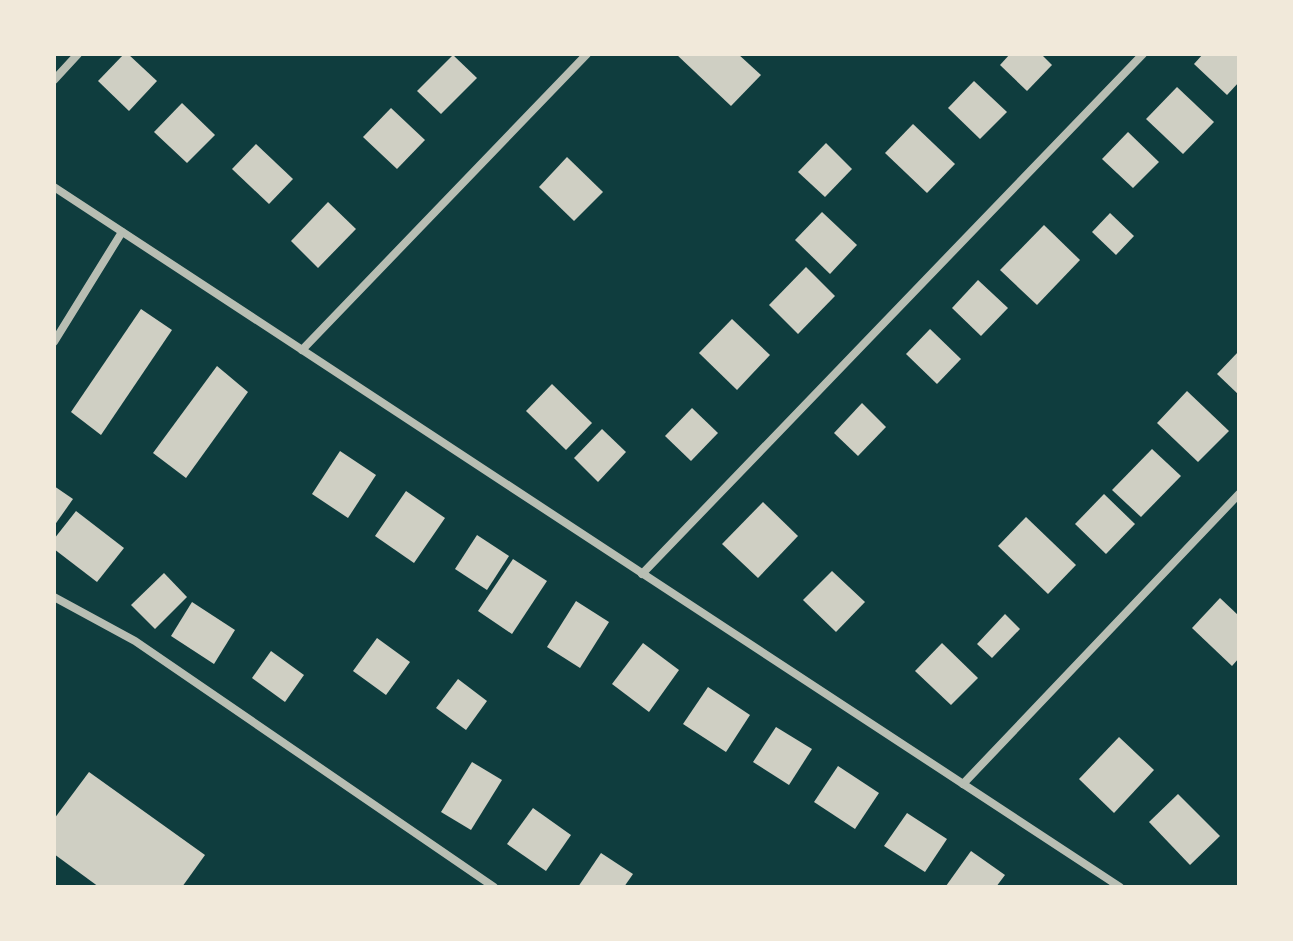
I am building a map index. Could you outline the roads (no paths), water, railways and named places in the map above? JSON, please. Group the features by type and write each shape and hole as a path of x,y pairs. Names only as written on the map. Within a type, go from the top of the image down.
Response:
{"street":[{"path":"54,80 78,54"},
{"path":"302,350 587,54"},
{"path":"642,574 1143,54"},
{"path":"54,187 1120,887"},
{"path":"54,342 122,232"},
{"path":"963,784 1239,494"},
{"path":"54,597 135,641 494,887"}]}
